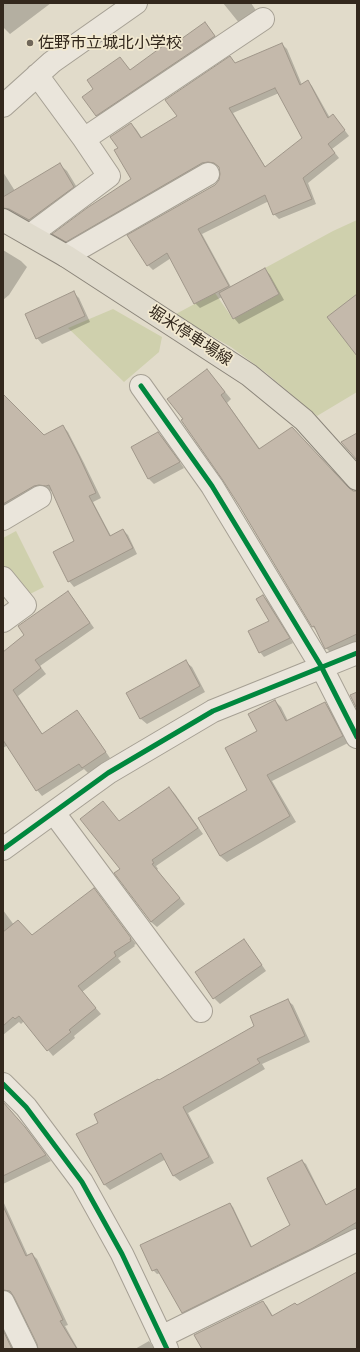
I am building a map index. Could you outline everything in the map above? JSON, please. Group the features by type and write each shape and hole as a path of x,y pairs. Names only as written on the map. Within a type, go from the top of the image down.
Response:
{"main road":[{"name":"堀米停車場線","path":"3,220 66,256 249,375 304,420 357,479"}],"street":[{"path":"3,106 52,62 136,3"},
{"path":"84,139 263,19"},
{"path":"30,235 109,176 84,139 37,76"},
{"path":"66,256 208,174"},
{"path":"141,386 212,486 321,666 357,737"},
{"path":"3,519 40,497"},
{"path":"3,578 25,605 3,621"},
{"path":"3,849 108,773 213,711 321,666 357,653"},
{"path":"54,813 201,1011"},
{"path":"3,1084 26,1107 82,1182 122,1254 164,1343 357,1240"},
{"path":"3,1302 26,1349"}],"green space":[{"path":"357,220 357,392 317,416 265,372 231,347 174,315 215,293 233,319 279,294 265,268 333,231"},
{"path":"113,309 162,337 159,352 124,382 68,328"},
{"path":"16,531 44,587 10,604 3,596 3,538"}],"building":[{"path":"205,22 215,36 96,116 82,97 93,89 87,80 120,57 130,70 167,43 170,47"},
{"path":"282,43 300,85 308,80 328,118 333,114 345,130 328,144 335,153 303,178 312,199 273,215 265,195 198,229 229,286 194,304 167,253 147,266 127,235 215,185 219,180 220,174 219,167 214,163 202,163 66,242 52,234 87,208 131,179 114,150 118,148 110,137 131,123 141,138 177,116 165,100 230,56 235,63","holes":["275,88 302,138 265,167 229,108"]},
{"path":"60,163 74,187 29,220 9,209 3,208 3,197"},
{"path":"265,268 279,294 233,319 219,293"},
{"path":"74,291 85,316 36,339 25,314"},
{"path":"357,294 357,356 327,317"},
{"path":"207,369 225,392 221,395 259,449 292,427 348,487 353,491 357,491 357,634 325,649 314,626 312,627 240,507 181,420 183,419 167,399"},
{"path":"3,394 44,435 63,425 96,493 89,496 110,536 123,529 133,548 68,582 53,552 74,541 49,485 34,486 3,504"},
{"path":"158,432 180,462 148,479 131,447"},
{"path":"357,433 357,460 341,442"},
{"path":"68,591 90,623 35,660 41,668 13,690 42,734 77,710 106,752 82,768 79,764 36,791 3,740 3,652 24,635 18,626"},
{"path":"263,595 290,638 259,653 248,631 269,621 256,599"},
{"path":"186,660 200,686 140,719 126,693"},
{"path":"357,692 357,709 350,695"},
{"path":"275,700 286,721 325,702 343,736 267,775 290,816 220,856 198,818 247,790 225,748 257,731 248,714"},
{"path":"169,787 198,828 152,860 154,863 152,864 180,898 151,922 114,873 120,869 80,819 103,801 119,821"},
{"path":"94,888 131,938 131,941 114,952 116,956 78,986 96,1008 69,1030 71,1032 47,1051 19,1016 15,1019 13,1017 3,1026 3,932 18,920 32,935"},
{"path":"244,939 262,965 213,999 195,972"},
{"path":"288,999 305,1036 257,1059 260,1063 183,1107 209,1157 173,1176 161,1153 104,1185 76,1134 98,1123 94,1114 158,1079 159,1080 254,1026 250,1016"},
{"path":"3,1102 25,1127 46,1155 3,1176"},
{"path":"302,1160 326,1205 357,1188 357,1222 313,1248 182,1313 157,1269 152,1271 140,1245 230,1203 251,1247 290,1225 267,1178"},
{"path":"3,1206 26,1256 32,1253 63,1320 60,1321 77,1349 38,1349 14,1297 10,1291 3,1290"},
{"path":"357,1272 357,1349 202,1349 194,1335 263,1301 272,1316 295,1303 297,1305"},
{"path":"3,1330 12,1349 3,1349"}],"cycle path":[{"path":"141,386 212,486 321,666 357,737"},
{"path":"3,849 108,773 213,711 357,653"},
{"path":"3,1084 26,1107 82,1182 122,1254 167,1349"}],"place":[{"name":"佐野市立城北小学校","path":"30,43"}]}
